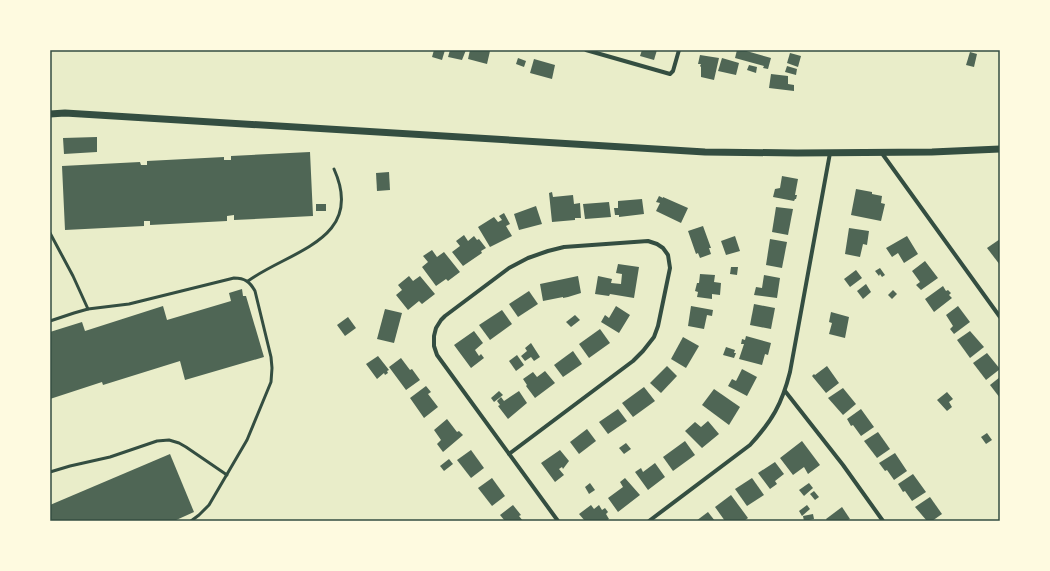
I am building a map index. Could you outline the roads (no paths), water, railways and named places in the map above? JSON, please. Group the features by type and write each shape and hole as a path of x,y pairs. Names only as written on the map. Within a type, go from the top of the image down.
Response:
{"street":[{"path":"586,50 666,74 670,74 673,71 679,50"},
{"path":"50,114 65,113 252,123 705,152 797,153 1000,150"},
{"path":"649,521 750,446 772,419 785,391 792,365 830,152"},
{"path":"881,152 1000,318"},
{"path":"509,454 633,361 643,351 654,336 658,326 670,268 668,255 658,244 648,241 564,247 528,258 510,268 445,316 436,328 434,346 437,355 485,422 558,521"},
{"path":"785,391 843,465 883,521"}],"lane":[{"path":"248,281 261,272 291,258 309,247 332,228 339,215 341,205 341,187 334,170"},
{"path":"50,233 74,276 88,310"},
{"path":"50,321 88,310 129,304 234,278 242,278 252,285 272,357 270,382 248,440 209,505 191,521"},
{"path":"50,472 110,457 157,441 169,440 186,446 227,475"}]}
